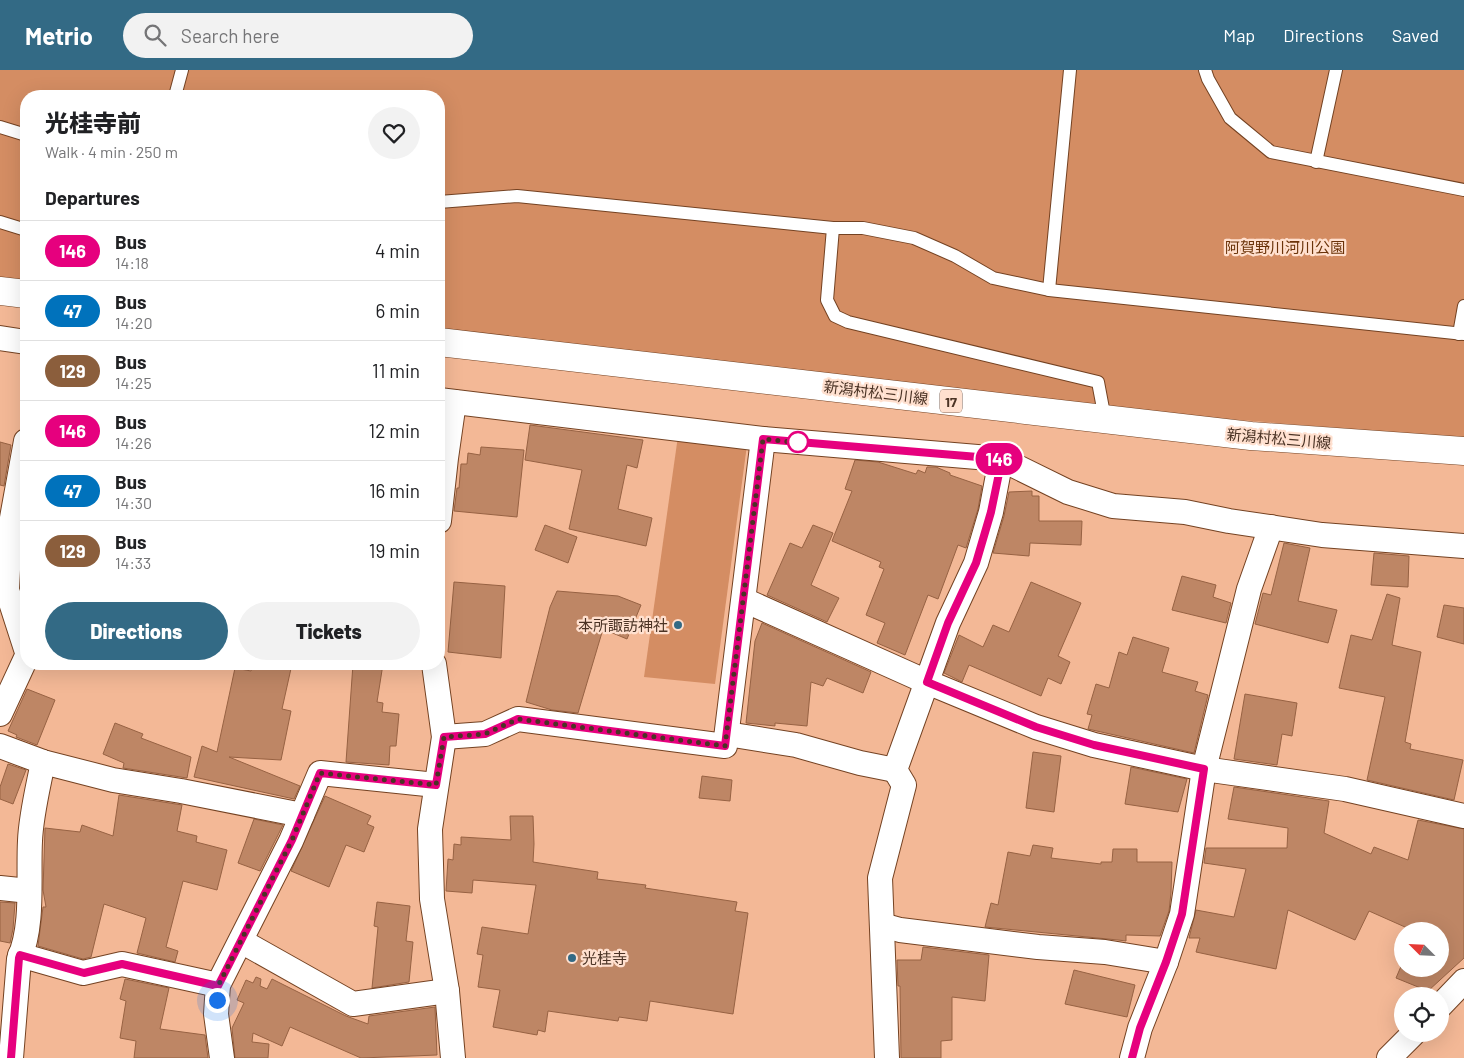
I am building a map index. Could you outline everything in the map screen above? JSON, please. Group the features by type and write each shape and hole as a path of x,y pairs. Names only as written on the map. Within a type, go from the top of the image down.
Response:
{"main road":[{"path":"0,291 20,293"},
{"name":"新潟村松三川線","path":"445,343 1251,436 1464,451"}],"street":[{"path":"0,338 20,341"},
{"path":"445,467 446,401 763,439 1002,459 1068,492 1113,506 1185,512 1322,535 1464,546"},
{"path":"444,737 485,734 518,719 725,746 763,439"},
{"path":"895,770 948,623 976,563 991,512 1002,459"},
{"path":"20,474 10,529 7,590 20,630"},
{"path":"1132,1058 1140,1028 1166,962 1182,914 1204,769 1249,589 1271,527"},
{"path":"744,600 927,682 1036,727 1094,745 1204,769 1345,789 1464,816"},
{"path":"0,714 20,670"},
{"path":"435,670 444,737 430,829 432,899 447,991 453,1058"},
{"path":"727,734 796,746 895,770 904,785 880,878 887,1058"},
{"path":"0,746 43,762 113,780 181,791 302,815"},
{"path":"11,1058 19,958 24,946 29,891 30,839 43,762"},
{"path":"222,1058 216,1014 218,986 292,840 320,773 436,785"},
{"path":"0,888 29,891"},
{"path":"882,924 900,930 1038,947 1105,952 1166,962"},
{"path":"241,941 353,1004 447,991"},
{"path":"20,955 84,973 122,964 218,986"},
{"path":"1449,997 1464,981"},
{"path":"1389,1058 1405,1042"}],"lane":[{"path":"177,90 182,70"},
{"path":"1048,290 1070,70"},
{"path":"1206,70 1208,79 1230,118 1271,152 1464,190"},
{"path":"1316,162 1336,70"},
{"path":"0,127 20,133"},
{"path":"445,202 517,196 833,228 863,228 914,238 955,256 993,278 1048,290 1462,334 1464,306"},
{"path":"0,222 20,228"},
{"path":"833,228 827,300 835,316 848,322 1098,382 1105,419"}],"green space":[{"name":"阿賀野川河川公園","path":"0,70 1464,70 1464,438 1153,413 445,332 445,90 20,90 20,293 0,291"},
{"path":"678,436 747,445 715,684 644,677"}],"building":[{"path":"530,425 643,440 637,468 627,465 618,509 652,518 646,546 569,529 582,470 525,460"},
{"path":"0,442 11,445 4,486 0,485"},
{"path":"481,447 524,450 517,517 454,511 457,488 459,488 461,464 467,464 468,453 480,455"},
{"path":"855,460 878,462 916,474 918,470 925,473 927,467 936,467 950,473 950,475 982,486 978,509 966,548 958,545 938,599 928,595 905,655 877,643 885,623 866,615 884,569 879,567 881,562 832,541 852,491 845,489"},
{"path":"1032,491 1032,496 1039,496 1039,521 1082,521 1081,545 1030,543 1029,556 993,553 1009,492"},
{"path":"545,525 577,537 568,563 535,550"},
{"path":"813,525 833,533 811,585 839,598 827,622 767,595 790,543 802,548"},
{"path":"1284,543 1310,548 1298,601 1337,610 1328,643 1255,624 1263,593 1271,595"},
{"path":"1374,553 1409,556 1408,587 1371,585"},
{"path":"1182,576 1216,585 1213,597 1231,603 1226,623 1172,610"},
{"path":"454,582 505,586 501,658 448,652"},
{"path":"1031,582 1081,603 1058,656 1070,662 1061,684 1048,678 1041,696 969,665 962,682 944,673 959,635 983,647 993,625 1009,632"},
{"path":"557,591 618,596 641,605 627,639 603,629 578,713 552,710 526,702 550,607"},
{"path":"1387,594 1400,598 1392,645 1421,652 1405,742 1411,744 1410,749 1463,760 1454,800 1367,780 1385,697 1339,688 1351,635 1372,640"},
{"path":"1444,605 1464,608 1464,644 1437,637"},
{"path":"762,623 871,672 863,693 827,678 823,686 811,682 807,726 775,723 775,726 746,723 755,641"},
{"path":"1133,637 1169,648 1162,672 1198,682 1195,691 1208,695 1194,753 1088,729 1092,715 1087,714 1096,684 1109,688 1119,652 1127,655"},
{"path":"235,670 291,670 282,709 291,711 281,760 229,757 300,786 294,799 194,777 202,746 217,752"},
{"path":"353,670 382,670 377,702 383,703 382,712 399,714 396,746 390,746 389,765 346,762"},
{"path":"27,689 55,700 37,745 16,737 17,735 8,731"},
{"path":"1245,694 1297,703 1292,736 1282,734 1277,765 1234,759"},
{"path":"115,723 143,734 141,738 191,757 187,778 123,768 124,763 103,754"},
{"path":"1033,752 1061,756 1054,812 1026,808"},
{"path":"8,764 26,770 13,804 0,799 0,787"},
{"path":"1131,767 1187,779 1178,812 1125,804"},
{"path":"702,776 732,780 730,801 699,798"},
{"path":"1234,787 1329,801 1324,833 1371,854 1374,847 1408,860 1418,820 1464,829 1464,958 1449,972 1449,922 1394,922 1369,911 1355,940 1288,910 1276,969 1196,952 1200,938 1189,938 1196,910 1234,917 1246,869 1204,863 1206,848 1287,848 1288,828 1228,819"},
{"path":"119,795 182,805 177,831 197,836 196,842 227,850 217,890 183,881 166,947 178,951 175,962 137,953 146,918 104,904 91,957 83,959 38,946 43,907 46,907 43,890 45,828 80,832 82,825 113,836"},
{"path":"325,796 371,816 367,824 374,827 364,852 346,845 329,887 291,871"},
{"path":"510,816 533,816 533,862 598,872 597,879 646,885 645,888 737,902 735,911 748,913 733,1014 650,1001 647,1021 619,1017 618,1021 548,1011 545,1032 538,1030 537,1035 493,1027 500,990 478,987 483,955 477,954 482,927 528,934 536,885 473,880 472,893 446,891 448,859 453,860 454,844 461,845 461,837 511,840"},
{"path":"254,819 283,825 260,871 238,863"},
{"path":"1033,845 1053,848 1051,858 1101,864 1101,862 1112,862 1113,849 1137,849 1137,862 1172,862 1169,911 1160,936 1126,935 1126,941 985,927 991,903 998,905 1008,852 1030,856"},
{"path":"0,902 15,903 10,943 0,941"},
{"path":"377,902 410,906 406,941 413,942 409,982 372,988 378,927 374,926"},
{"path":"923,947 989,955 985,1001 952,997 952,1040 941,1041 941,1058 901,1058 900,986 898,986 897,960 921,960"},
{"path":"1074,970 1135,985 1127,1017 1065,1004"},
{"path":"256,977 261,979 260,986 267,989 272,979 346,1016 368,1024 369,1016 435,1007 437,1055 361,1058 290,1027 282,1046 253,1033 252,1042 269,1044 268,1058 235,1058 232,1028 244,1003 237,1000 246,980 253,983"},
{"path":"1396,978 1442,978 1432,987 1418,987"},
{"path":"125,979 169,988 160,1029 205,1035 208,1058 134,1058 136,1041 120,1038 126,1001 120,999"}],"bus line":[{"name":"146","path":"11,1058 20,955 84,973 122,964 218,986 292,840 320,773 436,785 444,737 485,734 518,719 725,746 763,439 1002,459 991,512 976,563 948,623 927,682 1036,727 1094,745 1204,769 1182,914 1166,962 1140,1028 1132,1058"}],"place":[{"name":"本所諏訪神社","path":"678,625"},
{"name":"光桂寺","path":"572,958"}],"route":[{"path":"217,1000 218,986 292,840 320,773 436,785 444,737 485,734 518,719 725,746 763,439 802,443 798,442"}]}
